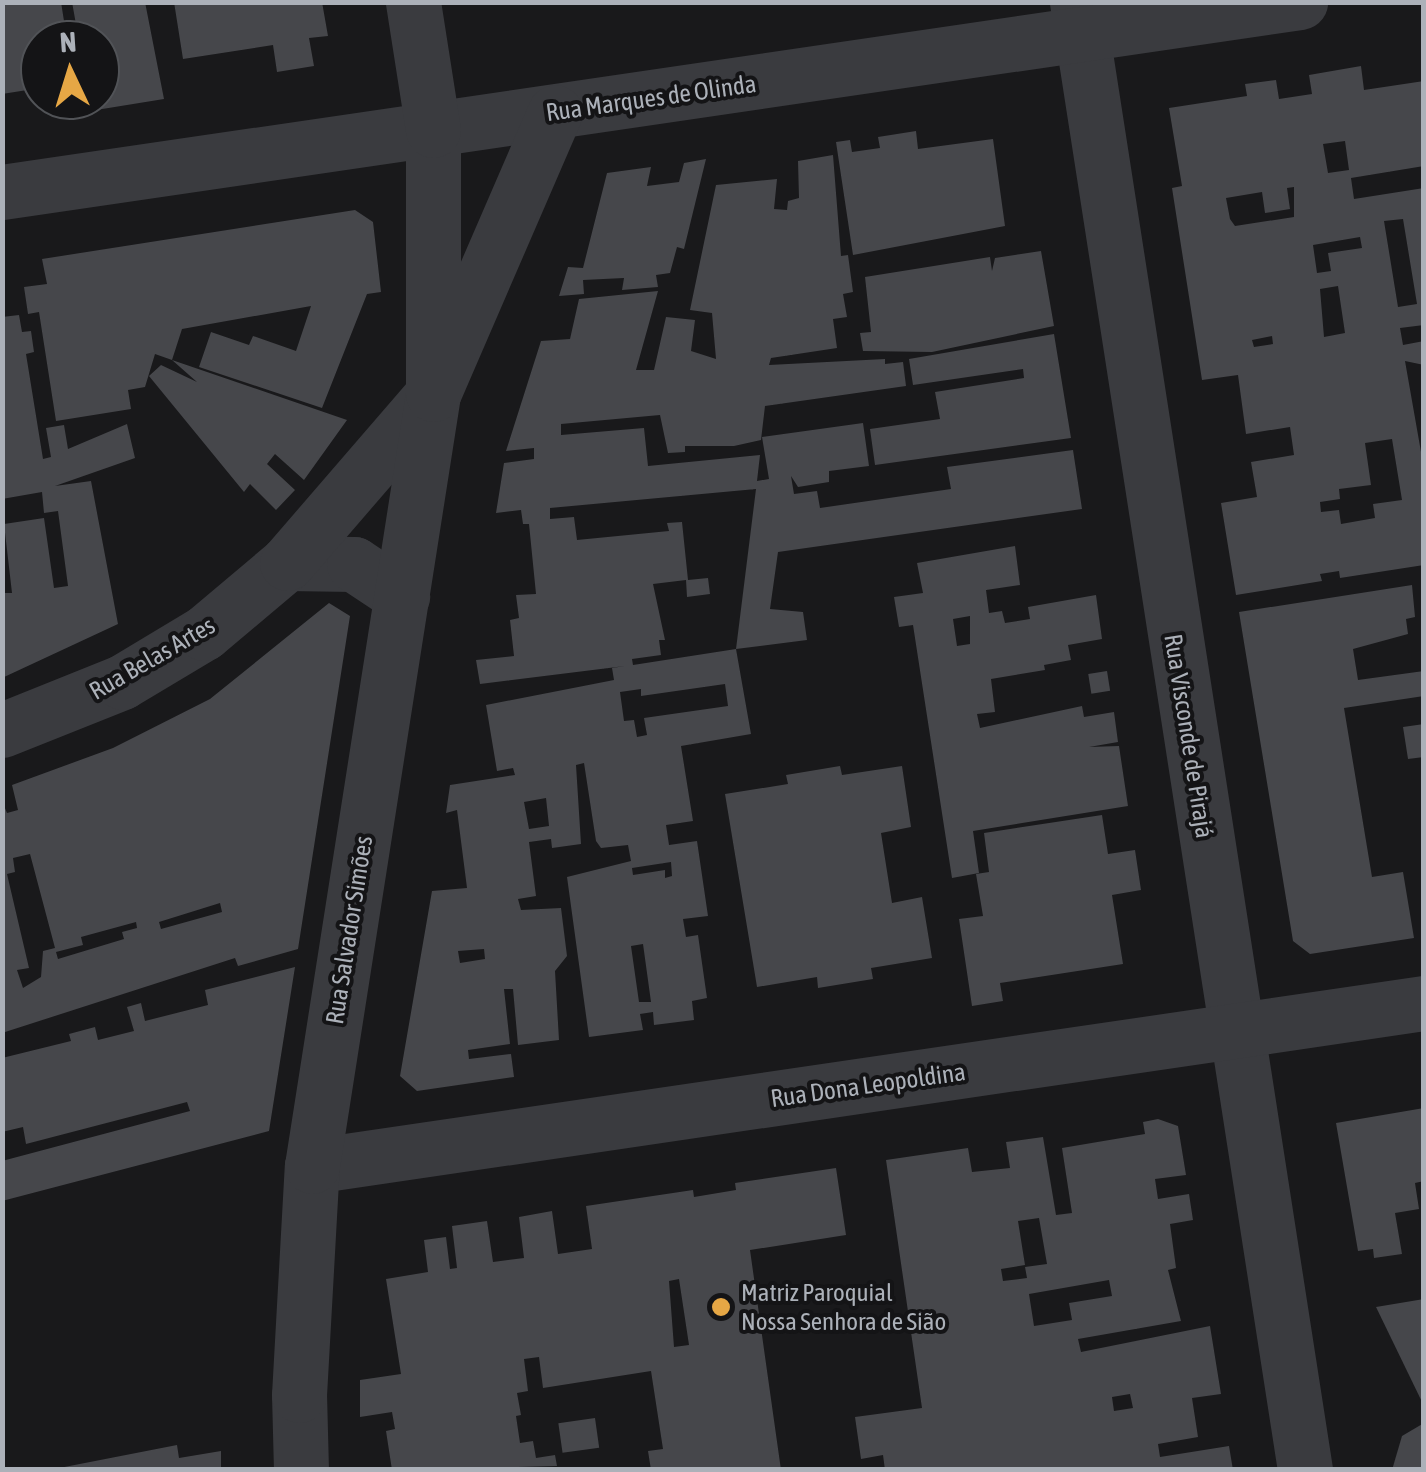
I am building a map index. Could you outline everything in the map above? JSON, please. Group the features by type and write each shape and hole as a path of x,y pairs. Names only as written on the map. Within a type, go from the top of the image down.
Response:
{"street":[{"name":"Rua Salvador Simões","path":"301,1470 299,1394 312,1166 433,394 433,130 413,2"},
{"name":"Rua Marques de Olinda","path":"2,192 555,112 1080,19 1300,2"},
{"name":"Rua Visconde de Pirajá","path":"1080,19 1233,1032 1305,1470"},
{"name":"Rua Salvador Simões","path":"433,394 555,112"},
{"name":"Rua Belas Artes","path":"2,730 122,682 204,632 287,563 433,394"},
{"path":"287,563 354,564 402,596"},
{"name":"Rua Dona Leopoldina","path":"312,1166 1424,1003"}],"building":[{"path":"2,2 61,2 64,20 20,20 20,91 2,94"},
{"path":"72,2 145,2 164,99 120,106 120,20 75,20"},
{"path":"174,2 322,2 328,36 309,38 314,66 277,72 273,45 183,59"},
{"path":"1361,66 1364,90 1424,81 1424,166 1351,178 1354,199 1424,188 1424,325 1400,328 1403,345 1424,341 1424,365 1405,361 1424,469 1424,565 1340,578 1339,571 1320,574 1322,581 1236,595 1221,503 1257,497 1251,462 1294,455 1290,427 1246,434 1238,375 1202,380 1172,188 1182,186 1169,108 1247,96 1245,84 1276,80 1279,99 1312,94 1309,75","holes":["1345,141 1349,170 1328,173 1323,144","1294,187 1294,217 1235,226 1226,198 1262,192 1265,213 1290,209 1287,188","1403,219 1417,304 1398,307 1384,221","1360,237 1362,248 1328,253 1331,271 1317,273 1313,245","1338,286 1345,333 1324,337 1320,289","1272,336 1273,344 1254,347 1252,340","1392,439 1402,500 1373,504 1375,518 1341,524 1339,510 1321,512 1320,502 1340,499 1339,489 1371,485 1365,443"]},
{"path":"916,131 918,149 993,139 1005,226 853,255 836,142 850,140 852,152 880,148 878,137"},
{"path":"833,155 841,256 848,255 853,292 843,294 847,317 833,319 837,348 771,358 769,365 885,359 885,364 903,362 906,386 765,406 761,440 734,446 685,446 685,452 668,453 660,415 561,424 561,435 644,428 648,466 760,455 757,481 769,479 762,437 863,423 869,466 829,471 829,482 798,487 791,476 794,494 817,491 820,508 951,489 947,467 1073,450 1082,509 778,552 770,609 803,612 807,640 736,649 751,734 681,746 693,821 666,825 669,845 697,841 708,916 683,919 686,937 698,935 707,998 692,1001 694,1020 654,1025 653,1012 640,1014 643,1030 589,1037 567,877 631,861 628,845 601,848 596,841 584,763 576,765 581,844 552,848 551,839 529,842 536,896 518,899 521,910 561,908 567,956 555,971 559,1040 518,1045 513,989 504,989 510,1044 468,1050 469,1059 511,1054 514,1077 417,1091 400,1076 432,891 467,888 457,810 446,813 450,785 515,775 513,768 497,771 486,705 614,680 612,668 625,666 480,684 476,660 514,656 510,620 519,618 516,595 536,594 529,524 523,524 521,510 496,513 504,463 534,459 534,448 506,451 541,341 570,339 579,299 658,291 636,370 654,370 666,317 695,320 691,351 716,359 712,313 690,310 716,185 777,179 774,209 787,210 788,201 799,198 798,161","holes":["756,489 736,649 633,665 632,659 661,655 659,640 665,640 653,584 686,580 687,597 710,594 708,578 688,580 682,522 667,523 669,531 577,540 574,517 550,519 550,508","725,684 728,706 644,718 647,735 637,737 634,720 624,721 620,692 641,689 641,696","546,798 549,826 529,829 524,802","671,862 672,876 665,878 665,870 633,875 632,868","643,944 651,1002 639,1002 631,946","484,949 485,959 460,963 458,951"]},
{"path":"706,159 684,249 677,247 670,273 656,275 658,287 622,290 624,278 583,280 584,294 559,296 568,267 583,268 607,173 651,167 647,186 679,182 684,163"},
{"path":"355,210 373,222 381,292 367,294 322,408 199,367 211,332 249,345 253,336 296,351 311,306 182,329 172,360 155,354 145,387 128,390 131,409 56,421 39,312 28,314 24,287 47,284 42,259"},
{"path":"1041,251 1054,326 932,352 863,351 860,333 871,332 865,277 990,257 992,271 995,258"},
{"path":"19,315 22,332 31,331 34,352 26,354 43,459 51,457 46,428 64,425 68,449 127,424 135,458 55,486 91,481 118,624 2,678 2,593 12,593 4,524 44,518 54,588 68,586 58,511 44,513 42,492 2,499 2,317"},
{"path":"1054,334 1071,438 875,465 870,429 940,419 935,392 1024,378 1023,369 913,385 909,359"},
{"path":"172,360 347,420 304,480 275,454 267,464 295,490 276,510 250,484 244,492 149,376 161,365 197,382"},
{"path":"1015,546 1020,585 986,590 989,613 1002,611 1005,623 1030,619 1028,607 1096,595 1102,639 1068,645 1071,660 1044,665 1045,670 991,679 995,712 977,714 980,728 1082,706 1084,717 1114,712 1118,742 1089,747 1119,746 1128,806 973,831 979,873 952,878 913,625 899,627 894,597 923,593 917,563","holes":["970,616 970,644 957,646 953,619"]},
{"path":"1412,585 1415,617 1406,619 1408,634 1353,649 1358,680 1424,671 1424,696 1344,708 1372,877 1403,872 1414,938 1310,954 1293,941 1239,612"},
{"path":"329,603 350,616 298,949 238,966 235,958 2,1033 2,801 7,813 18,810 12,785 113,748 210,699","holes":["30,854 55,948 43,951 41,977 23,988 17,970 29,968 7,874 15,872 13,858","220,903 222,912 161,929 159,922","136,922 137,928 122,932 124,939 58,959 56,952 83,945 81,937"]},
{"path":"1107,671 1110,691 1091,694 1088,674"},
{"path":"1424,724 1424,757 1408,759 1403,727"},
{"path":"840,766 842,775 902,766 911,827 881,833 892,903 922,897 932,958 871,968 873,979 818,988 817,977 757,987 725,794 788,784 786,775"},
{"path":"1102,815 1108,854 1135,850 1141,890 1112,895 1123,964 1000,983 1003,1001 972,1006 959,919 983,916 976,874 989,872 984,833"},
{"path":"295,967 269,1131 2,1201 2,1161 190,1111 187,1102 26,1144 23,1127 2,1132 2,1058 71,1041 69,1034 95,1027 98,1040 134,1031 127,1007 141,1003 145,1021 208,1005 205,990"},
{"path":"1424,1108 1424,1181 1415,1183 1419,1209 1395,1213 1402,1254 1374,1258 1373,1249 1358,1251 1336,1123"},
{"path":"1158,1119 1178,1126 1186,1175 1155,1179 1158,1199 1189,1194 1193,1220 1170,1224 1176,1268 1168,1270 1181,1321 1078,1339 1081,1352 1210,1326 1221,1394 1192,1398 1198,1437 1158,1444 1160,1457 1229,1446 1233,1470 885,1470 883,1455 861,1459 855,1417 922,1408 886,1160 968,1148 972,1172 1010,1168 1006,1142 1043,1137 1056,1215 1072,1213 1062,1148 1145,1134 1143,1122","holes":["1039,1218 1047,1264 1025,1267 1027,1278 1003,1281 1001,1269 1025,1265 1018,1221","1109,1280 1112,1296 1069,1303 1072,1320 1034,1326 1029,1294","1130,1394 1133,1408 1114,1411 1112,1397"]},
{"path":"836,1168 846,1235 750,1250 781,1470 651,1470 648,1451 663,1449 651,1371 543,1388 539,1357 524,1359 528,1391 517,1393 520,1443 533,1441 536,1458 555,1455 557,1466 392,1470 386,1431 395,1429 392,1412 360,1417 360,1380 401,1374 386,1279 428,1272 424,1240 446,1237 450,1269 457,1268 452,1226 487,1221 493,1262 524,1258 519,1217 552,1211 558,1254 592,1249 586,1206 693,1190 694,1197 736,1190 735,1183","holes":["679,1279 689,1345 674,1347 669,1281"]},
{"path":"1424,1299 1424,1406 1376,1307"},
{"path":"595,1418 599,1448 563,1453 558,1423"},
{"path":"1424,1423 1424,1470 1392,1470 1402,1436"},
{"path":"177,1445 179,1458 221,1451 221,1470 49,1470"}],"place":[{"name":"Matriz Paroquial Nossa Senhora de Sião","path":"721,1307"}]}
